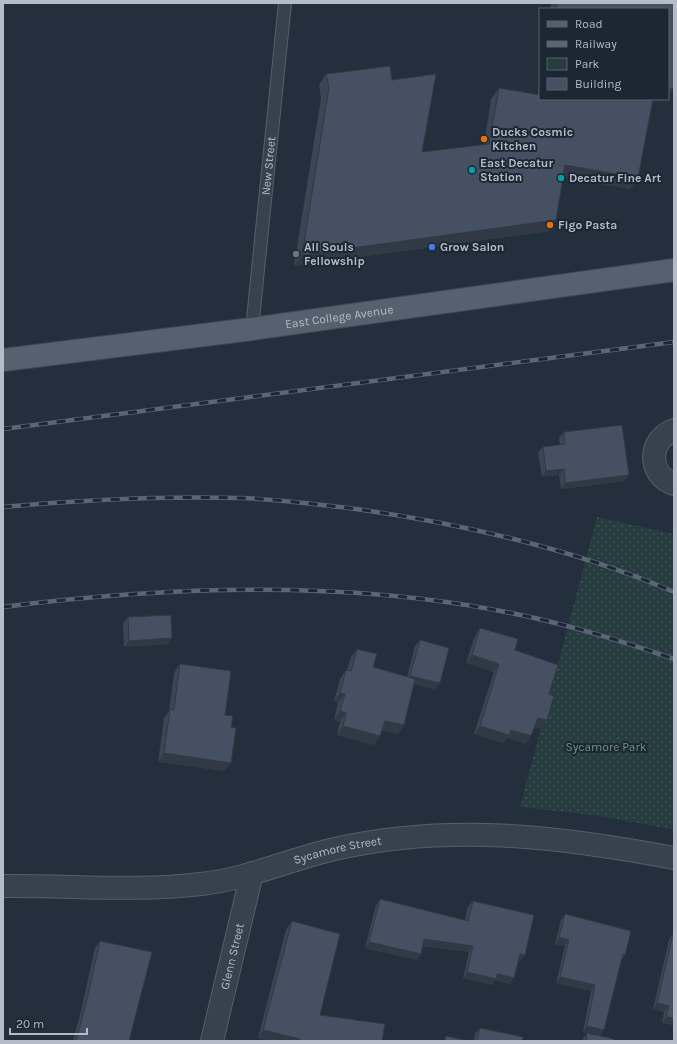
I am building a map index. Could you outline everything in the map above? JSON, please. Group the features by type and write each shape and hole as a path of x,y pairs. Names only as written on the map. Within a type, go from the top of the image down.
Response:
{"main road":[{"name":"East College Avenue","path":"3,360 252,329 674,270"}],"street":[{"path":"674,430 665,435 656,445 654,461 656,469 665,481 674,484"},
{"name":"Sycamore Street","path":"3,886 122,889 202,884 252,873 338,848 416,836 449,834 513,835 564,840 674,858"},
{"name":"Glenn Street","path":"212,1041 252,873"}],"lane":[{"name":"New Street","path":"252,329 285,3"}],"green space":[{"name":"Sycamore Park","path":"597,517 674,534 674,830 601,816 520,807"}],"building":[{"path":"557,3 674,3 673,89 669,88 669,8 556,8"},
{"name":"East Decatur Station","path":"390,66 392,80 436,74 422,152 489,144 499,88 539,95 539,100 653,100 638,178 565,165 556,220 302,255 329,88 326,74"},
{"path":"622,425 629,475 565,483 564,469 546,471 543,447 565,444 564,432"},
{"path":"171,615 172,638 129,641 128,617"},
{"path":"480,628 518,639 515,650 558,665 549,694 554,696 547,720 538,718 531,736 511,730 509,735 480,726 499,664 472,655"},
{"path":"420,640 449,648 440,683 410,676"},
{"path":"357,649 377,654 373,667 415,679 404,725 385,721 380,736 343,726 346,713 340,711 345,694 340,693 346,670 351,671"},
{"path":"180,664 231,671 225,715 233,716 231,727 236,728 231,763 164,753 170,709 174,710"},
{"path":"380,899 468,921 473,901 534,915 525,955 520,954 514,978 497,974 496,979 467,972 473,946 424,939 421,954 369,942"},
{"path":"565,914 631,931 625,955 623,954 604,1030 587,1026 595,985 560,977 569,940 559,937"},
{"path":"292,921 340,934 320,1015 385,1024 382,1041 300,1041 300,1039 263,1030"},
{"path":"673,934 674,1018 666,1017 669,1006 657,1003"},
{"path":"100,941 152,952 129,1041 76,1041"},
{"path":"480,1028 523,1037 522,1041 477,1041"},
{"path":"587,1033 614,1039 613,1041 586,1041"},
{"path":"446,1036 468,1041 445,1041"}],"railway":[{"path":"3,429 674,342"},
{"path":"3,507 121,499 240,498 267,499 349,508 432,521 514,539 596,562 674,592"},
{"path":"3,607 129,594 192,591 319,591 382,595 444,602 528,616 591,632 674,659"}],"place":[{"name":"Ducks Cosmic Kitchen","path":"484,139"},
{"name":"East Decatur Station","path":"472,170"},
{"name":"Decatur Fine Art","path":"561,178"},
{"name":"Figo Pasta","path":"550,225"},
{"name":"Grow Salon","path":"432,247"},
{"name":"All Souls Fellowship","path":"296,254"}]}
